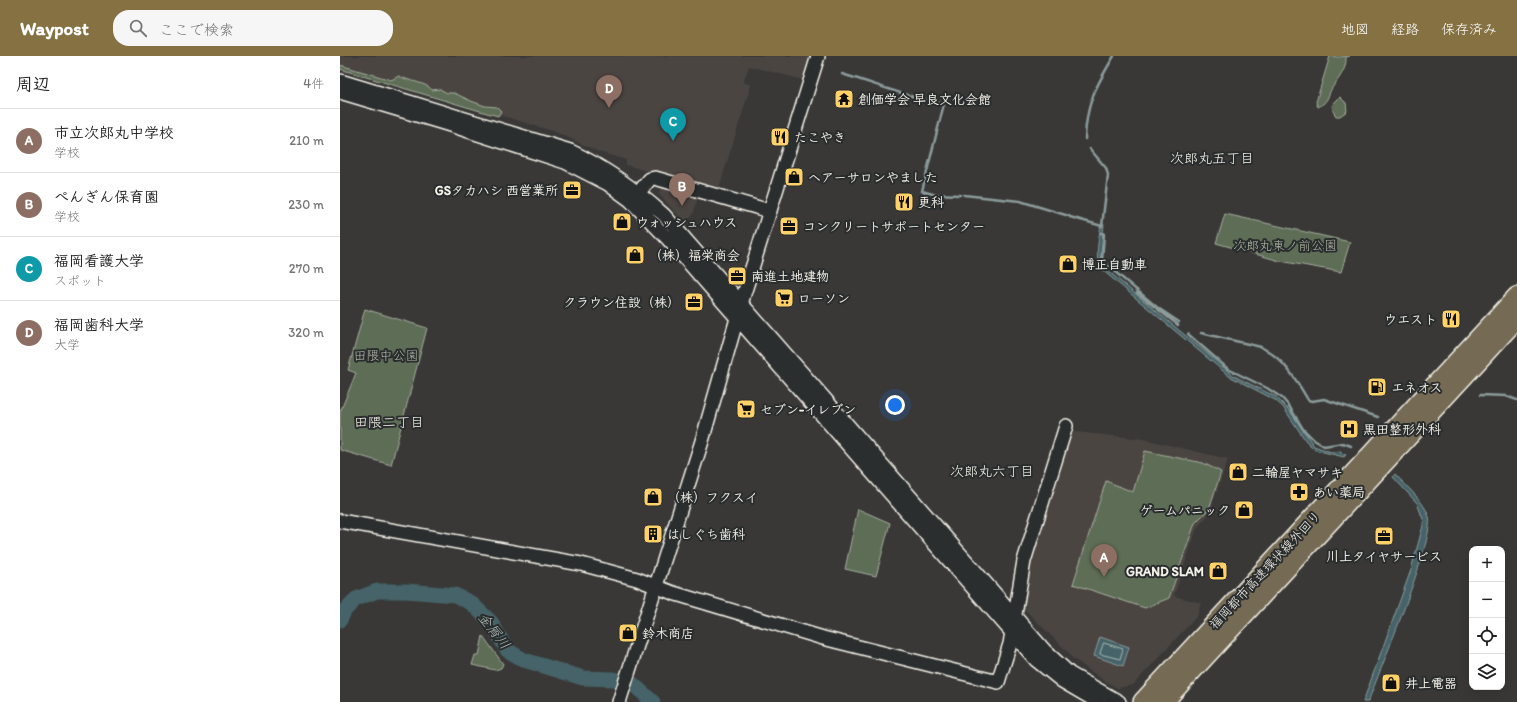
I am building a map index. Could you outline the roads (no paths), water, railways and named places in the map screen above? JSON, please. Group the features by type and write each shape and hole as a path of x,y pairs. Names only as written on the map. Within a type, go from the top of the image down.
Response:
{"highway":[{"name":"福岡都市高速環状線外回り","path":"1143,702 1517,297"},
{"path":"1163,702 1517,318"}],"street":[{"path":"621,696 702,441 741,304 818,56"},
{"path":"340,81 570,152 602,167 639,192 664,215 1045,651 1070,674 1119,702"},
{"path":"340,92 551,156 608,184 630,200 650,220 737,318 994,614 1036,660 1057,677 1098,702"},
{"path":"639,192 650,179 655,178 770,211"},
{"path":"340,522 581,564 823,638 998,682 1012,632 1024,561 1066,426"}],"water":[{"path":"1104,224 1100,262 1102,266 1234,376 1276,397 1290,411 1314,446 1331,452 1341,451 1341,453 1346,455 1344,457 1315,450 1306,441 1283,407 1275,400 1229,376 1101,269 1097,253 1101,225"},
{"path":"1395,474 1414,494 1427,511 1429,517 1429,530 1424,551 1394,636 1368,702 1363,702 1411,570 1424,522 1417,503 1393,477"},
{"path":"1100,637 1129,647 1123,666 1094,656"}],"waterway":[{"path":"1085,139 1087,115 1093,95 1114,56"},
{"path":"842,74 905,95 944,104 922,191 933,194 960,195"},
{"path":"1090,149 1106,168 1108,175 1102,226"},
{"path":"964,195 1020,201 1069,216"},
{"path":"1070,217 1102,226"},
{"path":"1101,233 1104,234 1102,261 1158,308 1179,322"},
{"path":"1137,293 1178,325"},
{"path":"1201,333 1261,347 1269,352 1288,370 1299,384 1308,400 1312,401 1324,399 1378,417"},
{"path":"1188,334 1228,369 1267,388 1282,398 1289,406 1303,429 1314,440 1324,446 1343,443 1351,446"},
{"path":"1480,395 1506,396 1517,400"},
{"name":"金屑川","path":"340,620 345,610 356,599 377,591 406,591 455,595 471,603 491,622 507,650 524,660 583,678 613,679 633,684 653,702"}],"place":[{"name":"創価学会 早良文化会館","path":"844,99"},
{"name":"福岡歯科大学","path":"609,108"},
{"name":"たこやき","path":"780,137"},
{"name":"福岡看護大学","path":"673,141"},
{"name":"ヘアーサロンやました","path":"794,177"},
{"name":"GSタカハシ 西営業所","path":"572,190"},
{"name":"更科","path":"904,202"},
{"name":"ぺんぎん保育園","path":"682,206"},
{"name":"ウォッシュハウス","path":"622,222"},
{"name":"コンクリートサポートセンター","path":"789,226"},
{"name":"（株）福栄商会","path":"635,255"},
{"name":"博正自動車","path":"1068,264"},
{"name":"南進土地建物","path":"737,276"},
{"name":"ローソン","path":"784,298"},
{"name":"クラウン住設（株）","path":"694,302"},
{"name":"ウエスト","path":"1451,319"},
{"name":"エネオス","path":"1377,387"},
{"name":"セブン-イレブン","path":"746,409"},
{"name":"黒田整形外科","path":"1349,429"},
{"name":"二輪屋ヤマサキ","path":"1238,472"},
{"name":"あい薬局","path":"1299,492"},
{"name":"（株）フクスイ","path":"653,497"},
{"name":"ゲームパニック","path":"1244,510"},
{"name":"はしぐち歯科","path":"653,534"},
{"name":"川上タイヤサービス","path":"1384,536"},
{"name":"GRAND SLAM","path":"1218,571"},
{"name":"市立次郎丸中学校","path":"1104,577"},
{"name":"鈴木商店","path":"628,633"},
{"name":"井上電器","path":"1391,683"}],"district":[{"name":"次郎丸五丁目","path":"1212,158"},
{"name":"田隈二丁目","path":"389,422"},
{"name":"次郎丸六丁目","path":"992,471"}],"park label":[{"name":"次郎丸東ノ前公園","path":"1285,245"},
{"name":"田隈中公園","path":"386,355"}]}
